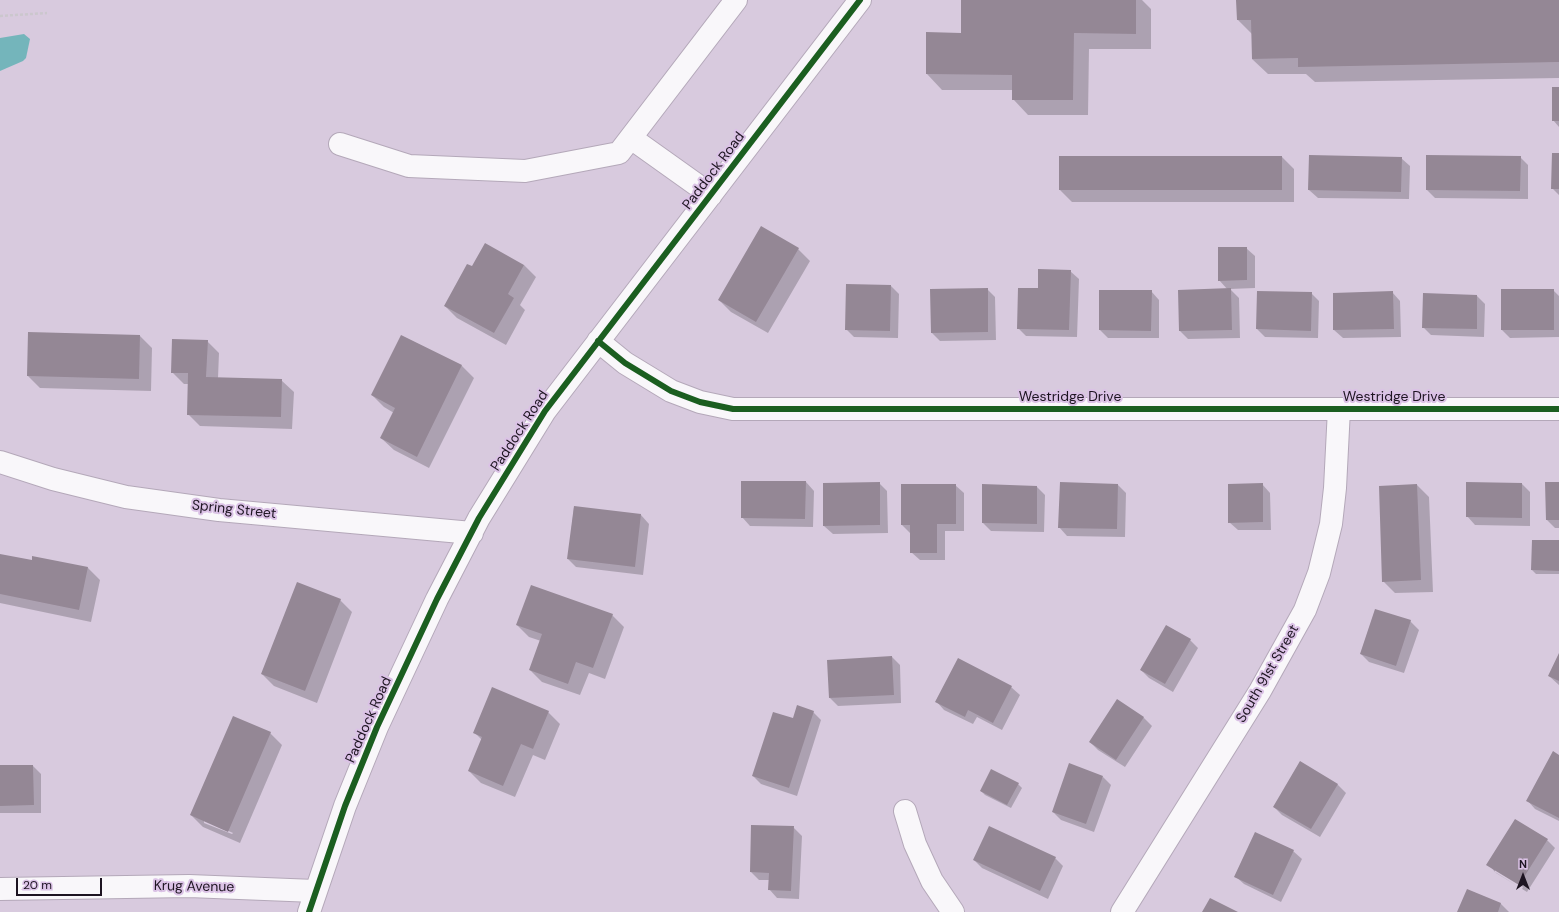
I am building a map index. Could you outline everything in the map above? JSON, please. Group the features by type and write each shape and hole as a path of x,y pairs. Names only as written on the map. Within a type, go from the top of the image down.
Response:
{"street":[{"path":"340,144 410,166 525,170 619,153 736,0"},
{"name":"Paddock Road","path":"309,912 345,806 377,726 436,598 479,518 545,411 860,0"},
{"path":"631,138 711,195"},
{"name":"Westridge Drive","path":"598,341 625,363 671,391 700,402 733,409 1559,409"},
{"name":"South 91st Street","path":"1122,912 1260,691 1305,610 1319,573 1331,524 1335,488 1339,409"},
{"name":"Spring Street","path":"0,462 53,479 126,497 219,510 472,533"},
{"path":"905,811 915,844 932,881 953,912"},
{"name":"Krug Avenue","path":"0,889 189,886 315,891"}],"path":[{"path":"0,16 47,13"}],"shaded area":[{"path":"24,34 30,39 26,58 23,61 0,71 0,38"}],"building":[{"path":"961,0 1136,0 1136,34 1074,33 1073,100 1012,100 1012,75 926,74 926,32 961,33"},
{"path":"1236,0 1559,0 1559,62 1298,67 1298,58 1252,59 1251,20 1237,20"},
{"path":"1552,87 1559,87 1559,121 1552,121"},
{"path":"1552,153 1559,153 1559,189 1551,189"},
{"path":"1309,155 1402,157 1401,192 1308,190"},
{"path":"1426,155 1521,156 1520,191 1426,190"},
{"path":"1059,156 1282,156 1282,190 1059,190"},
{"path":"761,226 799,248 756,322 718,300"},
{"path":"485,243 524,265 508,294 514,298 494,333 444,306 467,264 472,266"},
{"path":"1218,247 1247,247 1247,280 1218,281"},
{"path":"1038,269 1071,270 1069,330 1017,329 1018,288 1038,288"},
{"path":"846,284 891,285 890,331 845,330"},
{"path":"988,288 988,332 931,333 930,289"},
{"path":"1231,288 1232,330 1179,331 1178,290"},
{"path":"1501,289 1554,289 1554,330 1501,330"},
{"path":"1099,290 1152,290 1151,331 1099,330"},
{"path":"1257,291 1312,292 1311,331 1256,329"},
{"path":"1393,291 1394,329 1333,330 1333,293"},
{"path":"1423,293 1477,295 1477,329 1422,328"},
{"path":"28,332 140,335 139,379 27,376"},
{"path":"401,335 462,365 417,457 380,438 395,408 371,395"},
{"path":"172,339 208,340 206,377 282,379 281,417 187,415 188,373 171,373"},
{"path":"741,481 806,481 805,519 741,518"},
{"path":"880,482 880,525 823,526 823,483"},
{"path":"1060,482 1118,484 1117,529 1058,528"},
{"path":"1466,482 1522,483 1522,518 1466,517"},
{"path":"1545,482 1559,482 1559,520 1546,520"},
{"path":"1263,483 1263,522 1228,523 1228,484"},
{"path":"901,484 956,484 956,524 937,524 937,553 910,553 910,525 901,525"},
{"path":"982,484 1037,486 1037,524 982,523"},
{"path":"1417,484 1421,580 1382,582 1379,486"},
{"path":"574,506 641,514 635,567 567,559"},
{"path":"1532,540 1559,540 1559,571 1531,570"},
{"path":"0,554 32,560 32,556 88,567 79,610 0,594"},
{"path":"297,582 341,599 305,691 261,674"},
{"path":"531,585 613,614 593,668 576,662 568,684 529,670 542,634 516,625"},
{"path":"1375,609 1411,620 1396,666 1360,654"},
{"path":"1166,625 1191,639 1165,684 1140,670"},
{"path":"1559,653 1559,681 1548,676"},
{"path":"892,656 894,695 829,698 827,660"},
{"path":"958,658 1012,686 993,723 968,710 965,717 935,702"},
{"path":"492,687 549,711 533,749 521,744 503,786 468,771 482,737 473,733"},
{"path":"1117,699 1144,717 1116,760 1089,742"},
{"path":"797,705 814,711 789,788 752,776 773,712 793,718"},
{"path":"233,716 271,732 228,832 190,815"},
{"path":"1553,751 1559,755 1559,818 1526,801"},
{"path":"1300,761 1338,784 1311,829 1273,807"},
{"path":"1069,763 1103,776 1086,824 1052,812"},
{"path":"0,765 33,765 34,805 0,806"},
{"path":"991,769 1019,783 1007,805 980,791"},
{"path":"1515,819 1548,839 1519,885 1486,865"},
{"path":"751,825 794,826 791,891 768,890 769,873 750,872"},
{"path":"989,826 1056,857 1040,891 973,860"},
{"path":"1255,832 1294,850 1273,895 1234,877"},
{"path":"1467,889 1501,903 1498,912 1457,912"},
{"path":"1210,898 1238,912 1202,912"}],"cycle path":[{"path":"309,912 345,806 377,727 437,599 479,518 545,411 860,0"},
{"path":"598,341 625,363 671,391 700,402 733,409 1559,409"}]}
